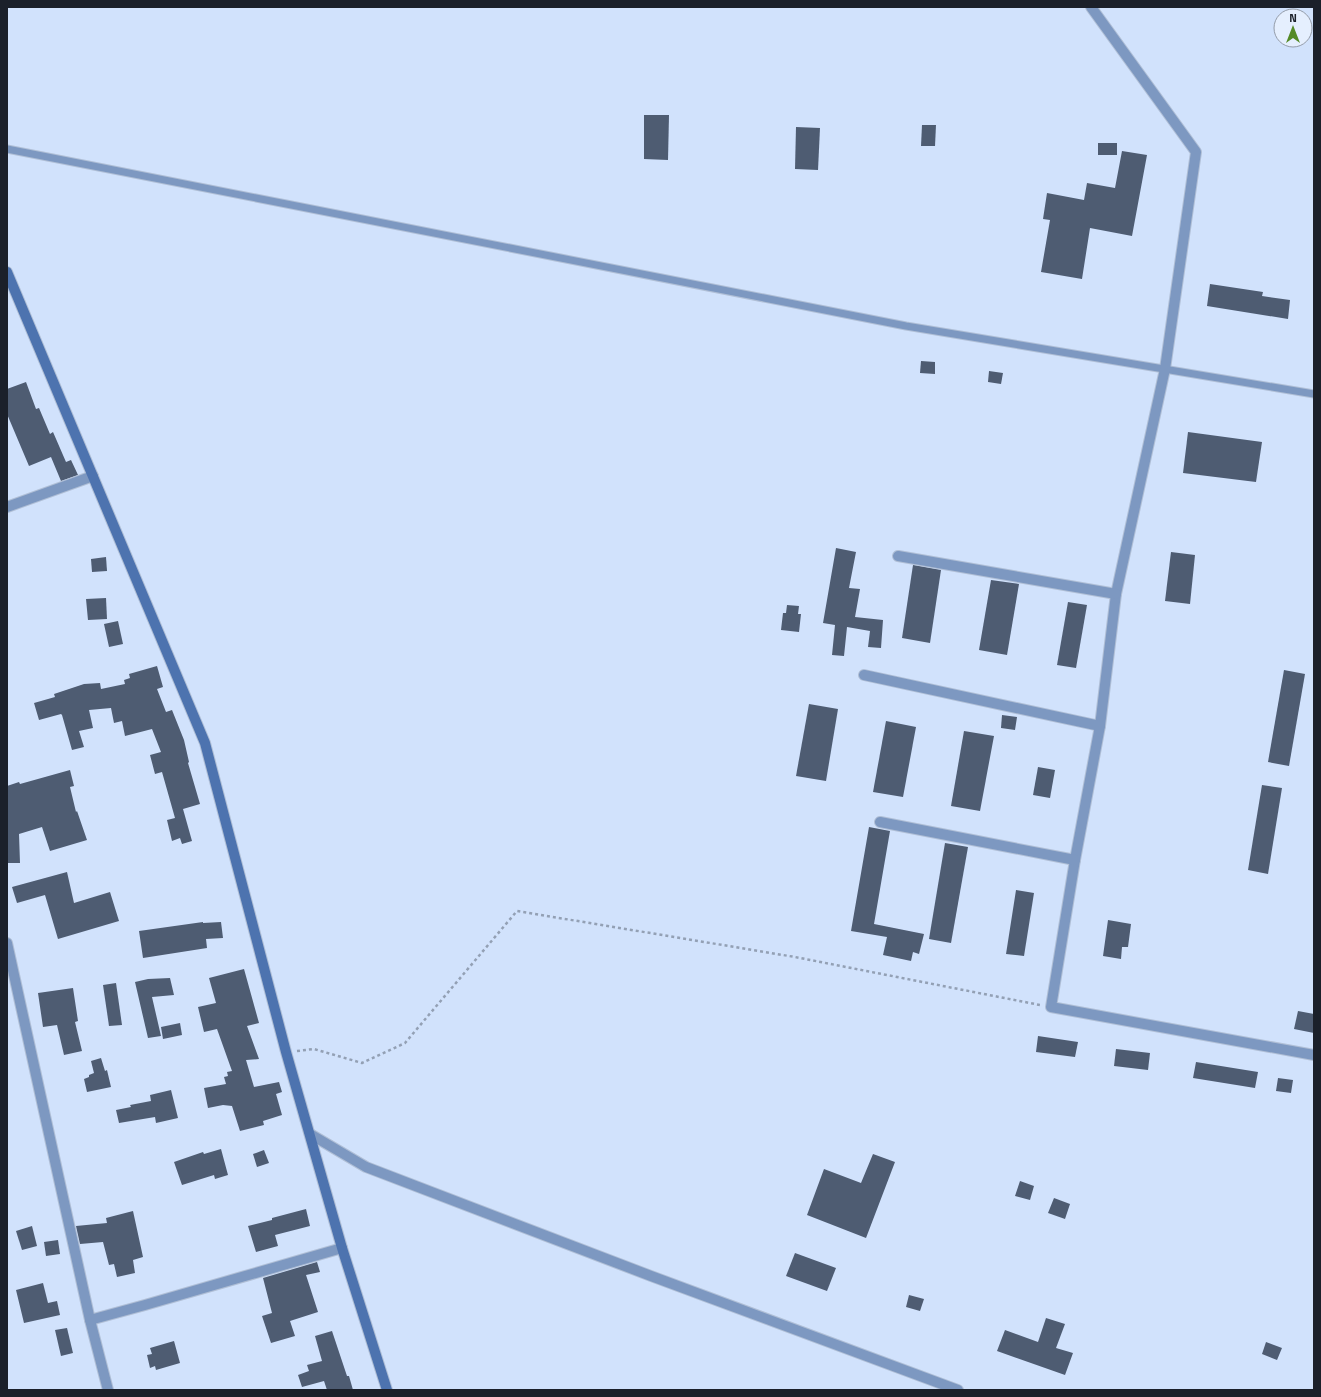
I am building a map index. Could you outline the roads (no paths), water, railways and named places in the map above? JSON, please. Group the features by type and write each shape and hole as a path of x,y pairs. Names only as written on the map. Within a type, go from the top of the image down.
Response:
{"main road":[{"path":"7,272 205,743 286,1052 342,1248 387,1390"}],"street":[{"path":"1091,7 1196,152 1165,369 1116,594 1100,726 1075,860 1051,1007 1314,1055"},
{"path":"7,507 93,476"},
{"path":"898,556 1116,594"},
{"path":"864,675 1100,726"},
{"path":"880,822 1075,860"},
{"path":"7,943 90,1320 108,1390"},
{"path":"310,1134 366,1167 651,1276 958,1390"},
{"path":"90,1320 342,1248"}],"lane":[{"path":"7,149 906,326 1314,394"}]}
